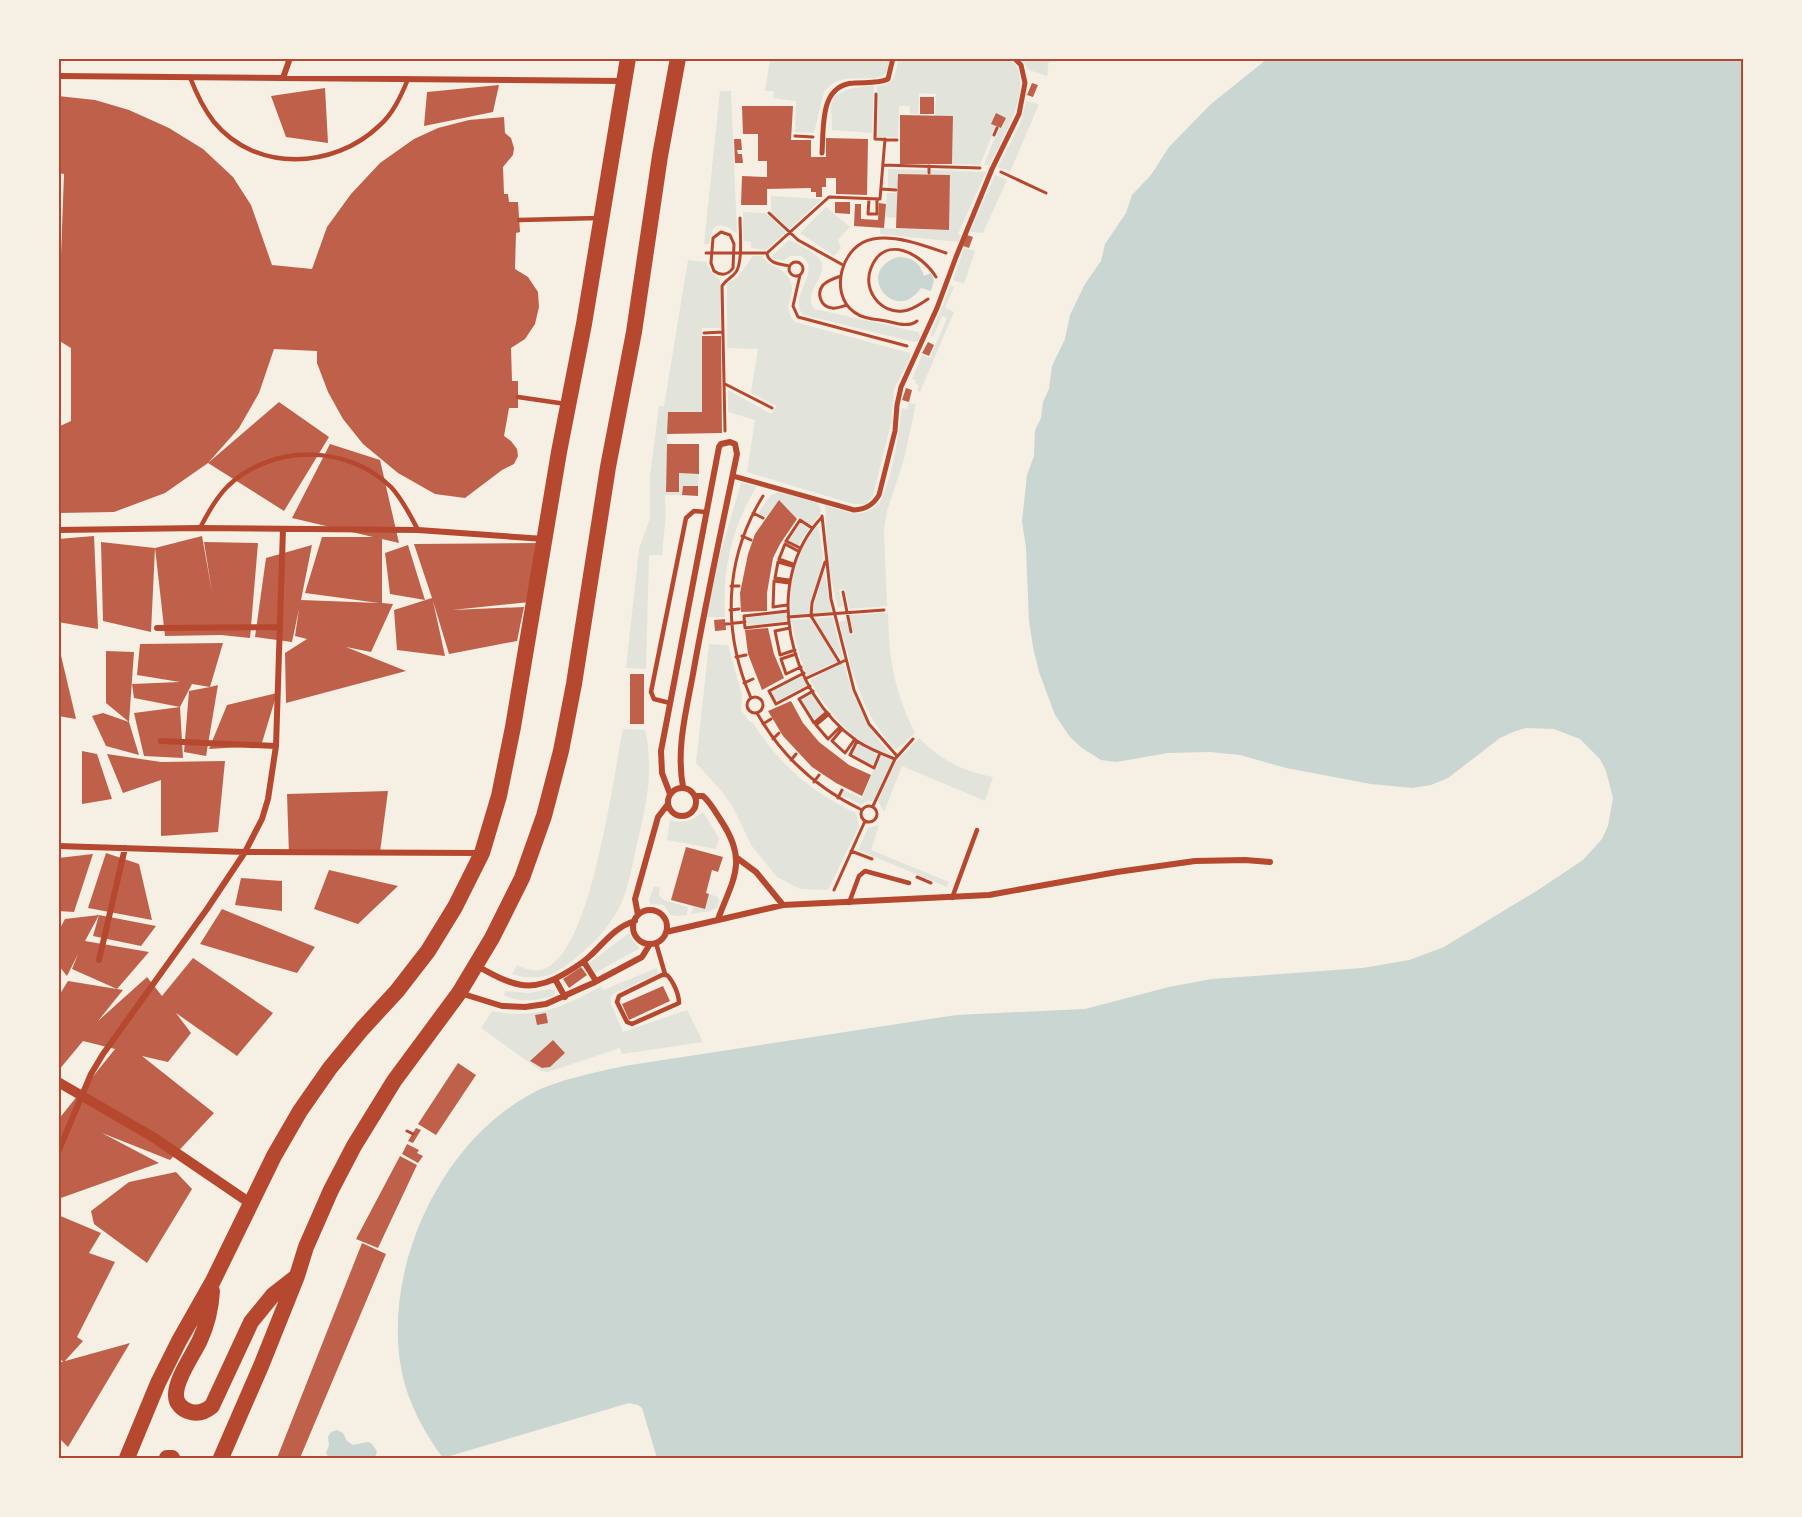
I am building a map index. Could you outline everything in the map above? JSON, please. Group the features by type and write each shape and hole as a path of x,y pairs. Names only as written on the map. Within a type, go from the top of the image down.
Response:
{"highway":[{"path":"127,1458 164,1373 295,1120 330,1068 397,991 428,951 455,908 482,853 499,796 532,624 544,539 584,324 628,58"},
{"path":"221,1458 297,1276 311,1236 354,1146 394,1080 459,993 476,966 509,907 544,816 561,751 574,684 608,467 634,332 660,156 678,58"},
{"path":"213,1281 207,1319 201,1338 178,1384 176,1394 178,1404 193,1413 203,1412 212,1406 251,1322 273,1295 297,1276"},
{"path":"166,1458 172,1458"}],"street":[{"path":"283,78 290,58"},
{"path":"822,153 825,108 834,90 847,84 888,79 894,58"},
{"path":"733,476 854,510 866,508 876,501 895,431 898,395 938,308 992,169 1015,124 1022,104 1024,73 1021,65 1014,58"},
{"path":"58,76 623,81"},
{"path":"670,794 664,782 660,752 719,447 726,442 735,444 737,449 702,622 682,737 680,765 683,787"},
{"path":"58,530 200,528 418,530 544,539"},
{"path":"58,1152 82,1095 103,1054 197,925 245,852 262,819 268,799 276,746 283,529"},
{"path":"157,628 279,627"},
{"path":"161,741 276,746"},
{"path":"653,943 644,942 635,933 635,899 658,817 668,804 673,790 683,787 693,792 696,807 683,816 673,813 668,804"},
{"path":"695,796 703,796 709,802 735,846 737,858 734,877 718,919"},
{"path":"58,846 245,852 482,853"},
{"path":"99,960 125,848"},
{"path":"737,858 756,872 783,905"},
{"path":"666,932 783,905 989,895 1170,863 1220,860 1270,862"},
{"path":"459,993 486,1002 515,1007 535,1006 565,997 642,957 653,943 662,939 666,932 666,920 656,911 650,910 618,928 584,962 555,979 534,986 522,986 500,979 476,966"},
{"path":"584,962 596,981"},
{"path":"555,979 565,997"},
{"path":"58,1082 153,1137 250,1203"}],"lane":[{"path":"190,77 200,102 215,123 235,141 259,153 293,159 311,159 337,153 361,142 381,125 397,104 408,79"},
{"path":"519,220 602,218"},
{"path":"518,398 568,404"},
{"path":"200,528 212,506 228,486 249,471 272,460 297,454 347,460 370,471 391,487 407,507 418,530"},
{"path":"670,703 656,700 650,694 686,518 694,511 706,512"},
{"path":"952,898 978,830"},
{"path":"849,903 859,876 865,871 909,883"},
{"path":"653,943 664,974 670,978 679,997 679,1003 632,1024 627,1022 617,1002 619,996 664,974"}],"path":[{"path":"876,82 875,139 897,140"},
{"path":"706,253 767,253 829,197 880,199 885,139"},
{"path":"883,165 992,169 1046,193"},
{"path":"929,166 929,173"},
{"path":"881,189 896,190"},
{"path":"869,199 868,214 877,214 877,199"},
{"path":"769,213 790,233 843,265"},
{"path":"726,442 722,286 738,270 740,218"},
{"path":"721,232 730,235 733,239 734,253 733,268 727,274 722,275 714,271 711,253 713,238 721,232"},
{"path":"938,308 929,307 916,322 907,325 860,316 848,305 843,296 841,276 843,265 854,249 862,243 880,238 915,243 956,257"},
{"path":"942,296 927,300 908,310 888,310 877,301 870,288 871,268 874,262 885,253 906,251 926,262 945,287"},
{"path":"767,253 767,258 771,261 789,267"},
{"path":"789,267 795,262 802,265 803,269 793,306 798,317 919,349"},
{"path":"789,267 791,275 800,275"},
{"path":"841,276 823,285 819,294 820,299 822,303 831,308 848,305"},
{"path":"704,333 723,332"},
{"path":"724,384 772,408"},
{"path":"751,698 736,657 730,610 731,586 742,536 770,485"},
{"path":"821,500 825,561 834,614 846,660 863,713 876,734 896,758"},
{"path":"753,513 764,518"},
{"path":"822,517 799,549 789,581 788,617 796,652 810,686 841,728 856,740 880,753 896,758"},
{"path":"799,549 786,541 794,528 800,520 812,528"},
{"path":"742,536 751,540"},
{"path":"793,565 779,559 781,552 785,544 799,549"},
{"path":"825,561 812,603 811,616 840,663"},
{"path":"789,581 775,578 778,562 793,565"},
{"path":"787,605 773,607 772,594 774,581 789,581"},
{"path":"731,586 739,586"},
{"path":"843,592 850,633"},
{"path":"730,610 739,609"},
{"path":"788,617 884,610"},
{"path":"788,611 744,616 745,628 789,623"},
{"path":"726,624 745,622"},
{"path":"790,628 775,632 778,649 780,655 796,652"},
{"path":"796,652 781,659 784,669 786,674 801,667"},
{"path":"736,657 746,655"},
{"path":"806,678 846,660"},
{"path":"804,673 769,691 776,704 810,686"},
{"path":"744,683 753,679"},
{"path":"813,690 799,699 809,717 814,723 828,713"},
{"path":"763,702 772,697"},
{"path":"757,713 763,708 763,702 759,698 751,698 747,702 748,710 757,713 790,760 814,782 862,810"},
{"path":"828,713 816,725 828,739 841,728"},
{"path":"763,724 771,718"},
{"path":"841,728 832,741 841,750 845,753 856,740"},
{"path":"773,738 779,733"},
{"path":"873,806 896,758 913,739"},
{"path":"856,740 850,755 866,765 874,768 880,753"},
{"path":"790,760 796,754"},
{"path":"814,782 819,775"},
{"path":"838,798 842,790"},
{"path":"867,806 873,806 877,810 877,818 873,821 865,821 861,816 862,810 867,806"},
{"path":"828,904 865,821"},
{"path":"406,1131 412,1134"}],"shaded area":[{"path":"770,59 889,59 888,69 883,76 845,79 831,85 824,92 814,133 795,132 796,101 773,98 774,91 765,91"},
{"path":"898,59 1010,59 1018,69 1019,96 1009,126 989,165 984,165 999,127 1002,128 1006,118 996,114 992,124 996,126 980,165 952,164 953,116 935,116 936,94 919,93 918,114 910,114 910,106 899,106 898,137 876,137 877,86 888,84 894,78"},
{"path":"1022,59 1049,59 1047,76 1029,70"},
{"path":"1267,59 1743,59 1743,1458 657,1458 642,1408 629,1403 443,1458 418,1418 402,1373 398,1334 401,1293 410,1252 425,1213 445,1176 470,1143 500,1115 542,1088 624,1066 956,1015 1085,1009 1169,987 1212,979 1363,968 1409,960 1444,947 1538,890 1583,860 1602,839 1608,826 1613,798 1606,771 1600,759 1580,739 1554,729 1526,728 1513,732 1500,738 1448,778 1431,785 1412,788 1371,784 1286,768 1240,755 1210,752 1168,753 1116,762 1101,760 1070,737 1055,715 1039,672 1033,647 1022,521 1027,475 1034,456 1035,430 1041,418 1043,402 1049,389 1052,366 1065,339 1070,315 1085,284 1101,261 1105,244 1126,213 1132,195 1151,175 1169,147 1211,104"},
{"path":"874,85 872,133 832,130 831,105 835,96 848,89"},
{"path":"720,91 731,91 737,234 728,227 718,225 713,229 709,244 704,244"},
{"path":"1026,101 1039,104 1010,172 998,167 1020,124"},
{"path":"888,169 927,170 927,174 898,174 898,188 888,188"},
{"path":"931,170 986,172 958,234 961,236 958,242 880,234 880,228 948,230 950,175 930,175"},
{"path":"995,175 1007,180 983,233 970,232"},
{"path":"887,193 897,193 897,218 885,217"},
{"path":"771,196 822,199 789,229 771,213"},
{"path":"826,207 850,227 838,240 841,248 834,256 800,233"},
{"path":"743,212 765,213 786,232 766,250 751,248 751,242 743,241"},
{"path":"789,240 812,252 822,263 820,276 811,296 811,303 815,309 918,332 919,340 914,342 804,315 799,308 799,301 807,277 807,262 801,256 790,256 783,261 771,257"},
{"path":"964,248 975,251 964,284 953,280"},
{"path":"753,256 762,256 787,276 792,286 788,306 795,322 910,353 910,358 894,389 891,423 873,496 866,504 853,504 747,472 755,420 728,412 728,390 771,414 777,406 751,393 758,349 727,348 727,283 737,278"},
{"path":"898,257 914,261 924,276 931,273 934,280 931,291 921,288 911,298 900,301 890,299 883,292 879,283 879,273 885,264"},
{"path":"688,260 706,262 711,272 720,280 721,328 702,328 702,412 668,413 666,492 679,492 679,473 699,474 698,486 683,486 682,495 665,495 666,513 662,555 649,555 646,669 626,668 639,549 650,518 650,476 659,406 664,406"},
{"path":"951,285 954,287 945,308 954,312 920,392 917,391 919,385 915,383 916,380 912,379 922,355 930,358 947,318 942,316 933,337 930,336"},
{"path":"909,403 916,404 904,459 887,511 884,531 887,606 849,609 845,589 839,590 843,606 838,608 828,565 825,505 856,513 875,508 885,491 892,468 902,408 907,409"},
{"path":"741,483 757,486 741,517 727,565 725,617 706,617 719,558"},
{"path":"778,492 817,502 821,510 820,515 811,526 798,517 797,519 779,501 766,517 758,513 771,495"},
{"path":"799,521 810,528 798,546 787,541"},
{"path":"818,523 823,557 809,615 791,615 791,590 796,566 805,544"},
{"path":"824,569 832,613 812,614"},
{"path":"786,613 787,621 747,626 746,618"},
{"path":"888,613 890,646 897,689 915,733 896,750 873,720 865,705 853,674 839,622 846,620 850,635 854,634 849,615"},
{"path":"832,617 843,658 841,659 813,619"},
{"path":"810,619 837,661 807,676 791,620"},
{"path":"709,644 728,645 742,695 741,710 774,752 811,787 856,813 859,826 828,890 800,889 777,877 751,845 733,807 696,763"},
{"path":"843,662 861,712 891,755 865,744 843,726 825,704 810,680"},
{"path":"802,675 807,685 777,701 771,691"},
{"path":"812,692 825,713 815,720 800,699"},
{"path":"623,729 645,730 649,777 648,792 630,875 621,903 601,934 564,967 540,977 522,977 512,974 517,965 533,970 548,967 563,952 577,927 598,858"},
{"path":"919,738 935,753 953,764 993,777 985,801 902,766 884,812 878,801 895,763"},
{"path":"858,743 878,754 873,766 851,754"},
{"path":"880,754 893,760 873,801 867,801 862,805 842,795 844,790 862,799"},
{"path":"703,812 719,838 716,849 667,840 670,820 680,822"},
{"path":"879,825 871,850 949,882 947,887 858,850 868,828"},
{"path":"654,886 660,888 659,895 663,900 688,907 687,915 670,915 664,905 650,904 649,900"},
{"path":"709,894 718,897 717,907 711,911 691,914 693,906 705,909"},
{"path":"629,933 640,948 595,973 588,964"},
{"path":"657,968 658,974 615,993 611,997 611,1003 623,1032 687,1010 703,1042 622,1054 620,1048 548,1072 541,1071 481,1028 492,1011 536,1013 562,1006 601,986 603,990","holes":["553,1040 565,1053 550,1067 542,1068 530,1062"]},
{"path":"555,990 555,995 536,1000 522,1000 504,995 505,991 528,993"},
{"path":"337,1430 343,1433 347,1441 353,1445 371,1443 377,1451 375,1458 329,1458 326,1453 329,1445 328,1437 331,1432"}],"building":[{"path":"1032,83 1038,85 1033,97 1027,95"},
{"path":"499,85 493,112 424,126 427,92"},
{"path":"325,88 328,143 286,137 271,96"},
{"path":"58,96 95,100 129,110 169,128 203,149 233,177 251,205 272,265 312,269 327,227 351,194 380,163 414,139 438,128 469,120 504,117 505,133 511,138 514,148 513,155 503,167 504,194 508,194 509,202 518,202 520,232 516,233 515,269 528,277 538,292 539,307 535,324 525,339 511,348 512,381 518,381 518,408 509,408 504,436 517,449 518,456 514,464 502,470 465,498 435,494 398,473 363,444 343,419 328,392 317,363 317,351 274,349 259,393 239,428 208,463 165,493 114,512 58,513 58,427 71,421 71,348 58,340 58,258 61,256 64,174 58,173"},
{"path":"920,97 934,97 934,114 920,114"},
{"path":"742,106 793,106 791,140 811,140 811,157 826,157 826,138 868,139 867,195 836,194 836,178 826,178 826,187 822,187 822,197 816,197 816,192 811,192 811,188 767,189 767,205 741,205 742,176 767,177 767,161 758,161 758,134 743,134"},
{"path":"996,113 1006,118 1001,128 991,124"},
{"path":"900,115 953,116 952,164 900,164"},
{"path":"734,139 741,139 742,150 737,150 738,154 742,154 743,163 735,163"},
{"path":"898,174 950,175 949,230 896,228"},
{"path":"835,202 850,202 850,214 835,213"},
{"path":"879,203 886,204 884,228 854,226 855,204 861,204 861,219 878,220"},
{"path":"967,235 973,237 969,248 963,246"},
{"path":"702,336 721,336 722,433 667,434 668,412 702,412"},
{"path":"928,342 934,345 929,356 922,353"},
{"path":"906,388 912,390 909,402 902,400"},
{"path":"279,402 329,437 284,511 208,463"},
{"path":"330,444 380,460 399,543 382,539 382,603 393,604 371,652 346,647 406,671 286,703 285,653 307,639 295,636 299,609 292,642 255,637 266,558 312,545 301,600 379,603 305,593 322,537 373,537 292,518"},
{"path":"667,444 699,444 699,474 679,473 679,492 666,492"},
{"path":"683,486 698,486 698,496 682,495"},
{"path":"779,500 797,519 773,558 767,593 767,611 741,612 740,593 748,554 755,534"},
{"path":"94,536 98,629 58,622 58,539"},
{"path":"202,536 212,592 204,542 258,543 250,638 221,635 165,636 155,548"},
{"path":"101,542 155,548 151,632 103,621"},
{"path":"541,543 530,602 452,610 524,607 517,641 449,654 433,601 445,656 397,650 394,610 432,598 414,544"},
{"path":"408,545 425,600 390,594 385,553"},
{"path":"725,619 726,630 715,631 714,620"},
{"path":"768,628 774,654 784,678 762,690 748,654 745,630"},
{"path":"223,643 210,687 192,684 180,707 134,698 132,684 180,682 137,675 140,644"},
{"path":"59,647 76,719 58,716"},
{"path":"106,651 134,652 129,722 106,703"},
{"path":"630,674 644,674 644,724 630,724"},
{"path":"218,685 206,756 184,752 189,691"},
{"path":"277,693 261,746 209,749 227,705"},
{"path":"791,701 803,723 819,742 849,765 871,775 862,796 812,767 783,736 768,711"},
{"path":"180,707 183,758 144,756 134,713"},
{"path":"103,713 129,722 139,755 106,746 92,716"},
{"path":"82,751 97,754 112,799 82,804"},
{"path":"107,754 161,762 225,761 218,832 161,836 161,780 123,793"},
{"path":"388,791 380,852 289,855 287,794"},
{"path":"686,847 723,857 718,872 712,870 706,893 709,894 705,909 671,900"},
{"path":"106,853 139,864 152,920 88,908"},
{"path":"93,854 74,912 58,911 58,858"},
{"path":"329,870 398,886 358,924 314,909"},
{"path":"241,878 282,881 282,911 235,905"},
{"path":"222,909 315,947 297,973 200,944"},
{"path":"99,915 156,926 141,946 93,936"},
{"path":"99,915 85,941 149,952 117,989 72,969 78,954 67,976 58,965 58,932 65,919"},
{"path":"193,958 273,1013 237,1056 176,1013 191,1033 168,1062 142,1056 214,1113 170,1160 102,1133 159,1163 58,1199 58,1120 115,1049 83,1041 58,1071 58,997 68,981 123,990 98,1021 147,977 162,996"},
{"path":"581,967 587,975 569,988 563,979"},
{"path":"663,986 670,1001 629,1020 622,1004"},
{"path":"546,1013 548,1023 537,1025 535,1015"},
{"path":"553,1040 565,1053 550,1067 542,1068 530,1061"},
{"path":"458,1063 476,1075 436,1135 418,1124"},
{"path":"416,1128 421,1130 413,1143 408,1141"},
{"path":"407,1144 419,1150 417,1153 423,1156 418,1163 402,1154"},
{"path":"400,1156 417,1165 378,1248 356,1239"},
{"path":"176,1172 192,1189 147,1263 94,1224 91,1211 129,1182"},
{"path":"58,1215 101,1233 89,1253 115,1262 77,1337 83,1341 64,1362 58,1358"},
{"path":"362,1243 386,1254 300,1458 277,1458"},
{"path":"130,1343 68,1447 58,1437 58,1363"}]}
